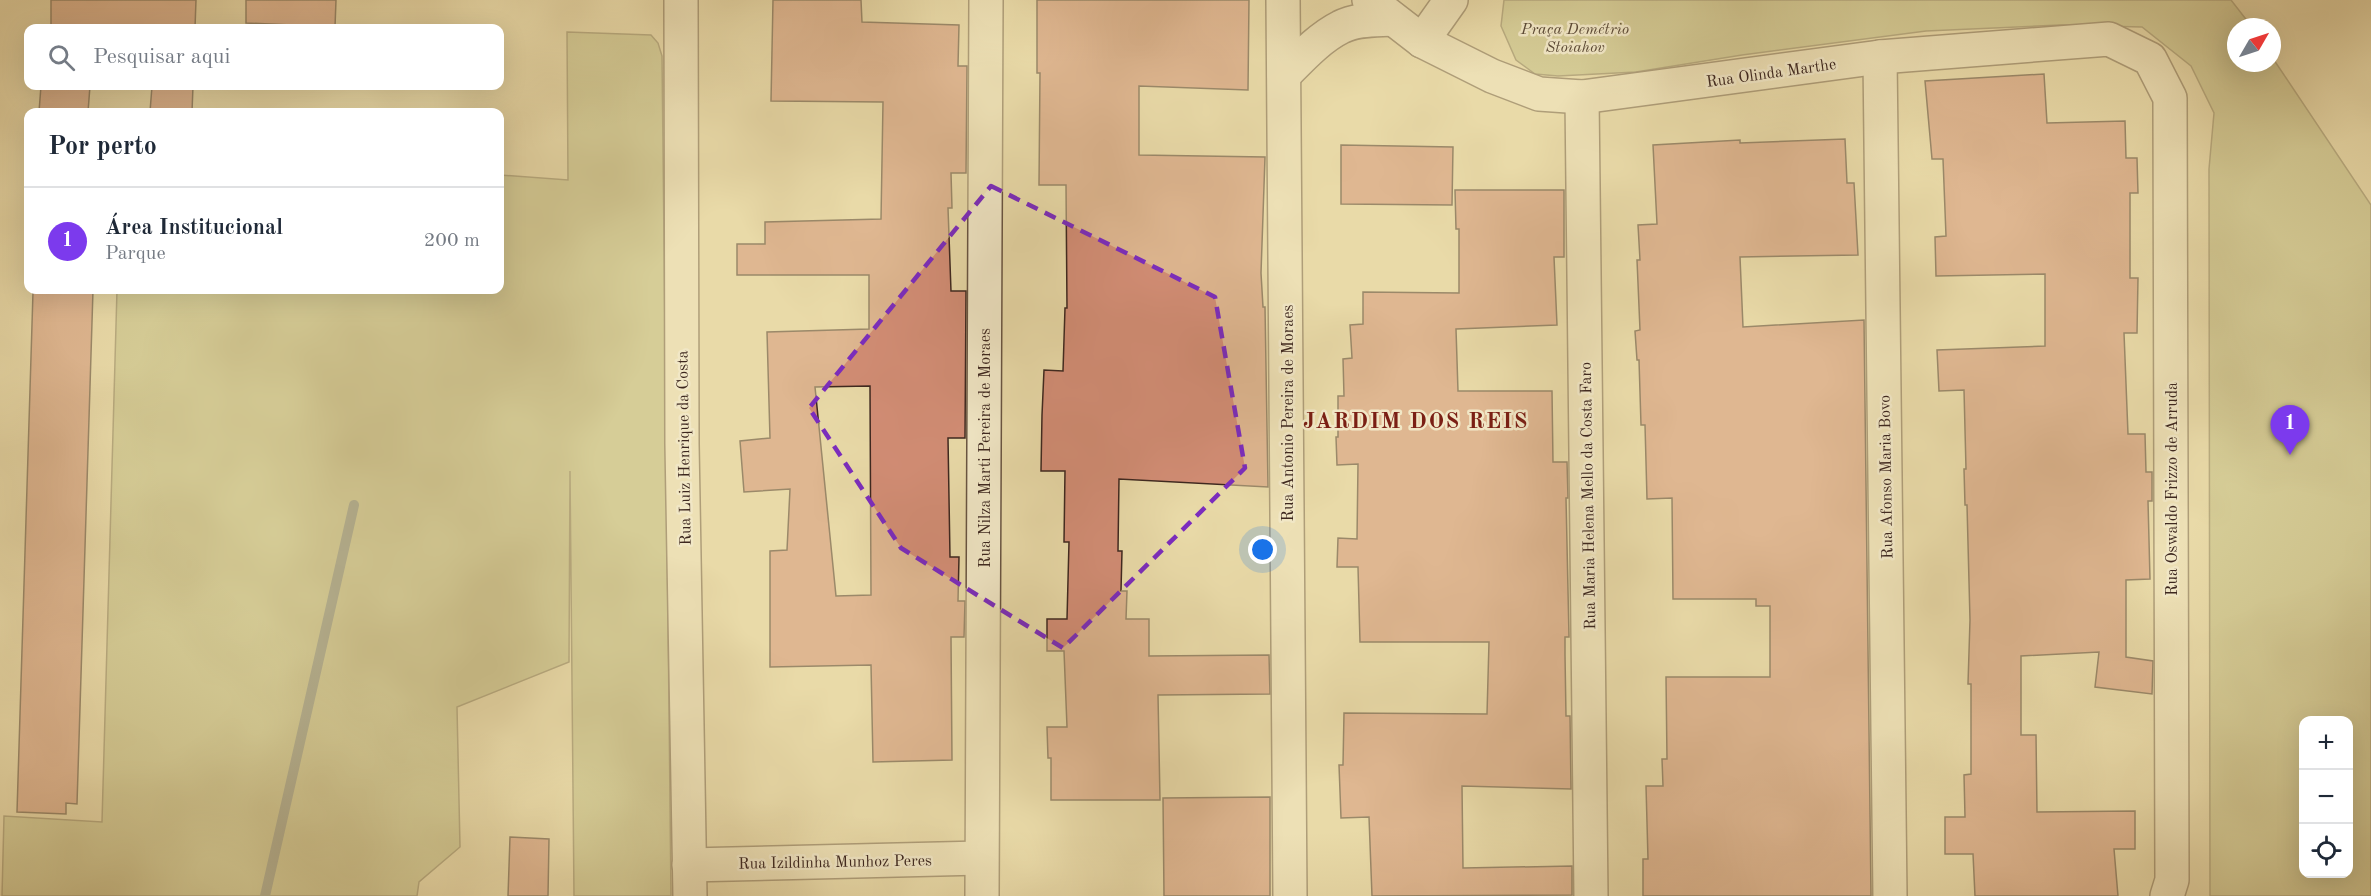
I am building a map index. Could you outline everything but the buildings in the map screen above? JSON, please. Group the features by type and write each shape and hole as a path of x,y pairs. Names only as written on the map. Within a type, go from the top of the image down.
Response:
{"street":[{"name":"Rua Luiz Henrique da Costa","path":"681,0 682,444 690,880"},
{"name":"Rua Nilza Marti Pereira de Moraes","path":"982,896 986,0"},
{"name":"Rua Antonio Pereira de Moraes","path":"1283,0 1290,896"},
{"path":"1422,41 1451,0"},
{"path":"1284,75 1314,46 1342,26 1363,21 1380,9"},
{"name":"Rua Olinda Marthe","path":"1380,9 1422,41 1492,76 1539,94 1582,97 1880,57 2109,39 2150,59 2170,98"},
{"name":"Rua Afonso Maria Bovo","path":"1880,57 1890,896"},
{"name":"Rua Maria Helena Mello da Costa Faro","path":"1582,97 1591,896"},
{"name":"Rua Oswaldo Frizzo de Arruda","path":"2169,888 2170,98"},
{"name":"Rua Izildinha Munhoz Peres","path":"690,880 981,858"}],"highlighted area":[{"path":"991,186 1215,297 1245,468 1063,648 901,548 809,408"}],"green space":[{"name":"Praça Demétrio Stoiahov","path":"1504,0 2231,0 2245,18 2227,18 2227,72 2281,70 2371,205 2371,896 2210,896 2209,169 2214,113 2191,66 2142,27 2060,25 1926,31 1742,55 1636,72 1558,76 1535,74 1516,60 1501,26"},
{"path":"567,32 651,35 658,43 662,56 671,896 574,896 570,471 569,662 457,707 460,847 419,882 417,896 2,896 4,816 102,822 117,294 504,294 504,175 568,180"}],"waterway":[{"path":"265,896 354,505"}],"place":[{"name":"Área Institucional","path":"2290,455"}],"district":[{"name":"JARDIM DOS REIS","path":"1416,420"}]}
